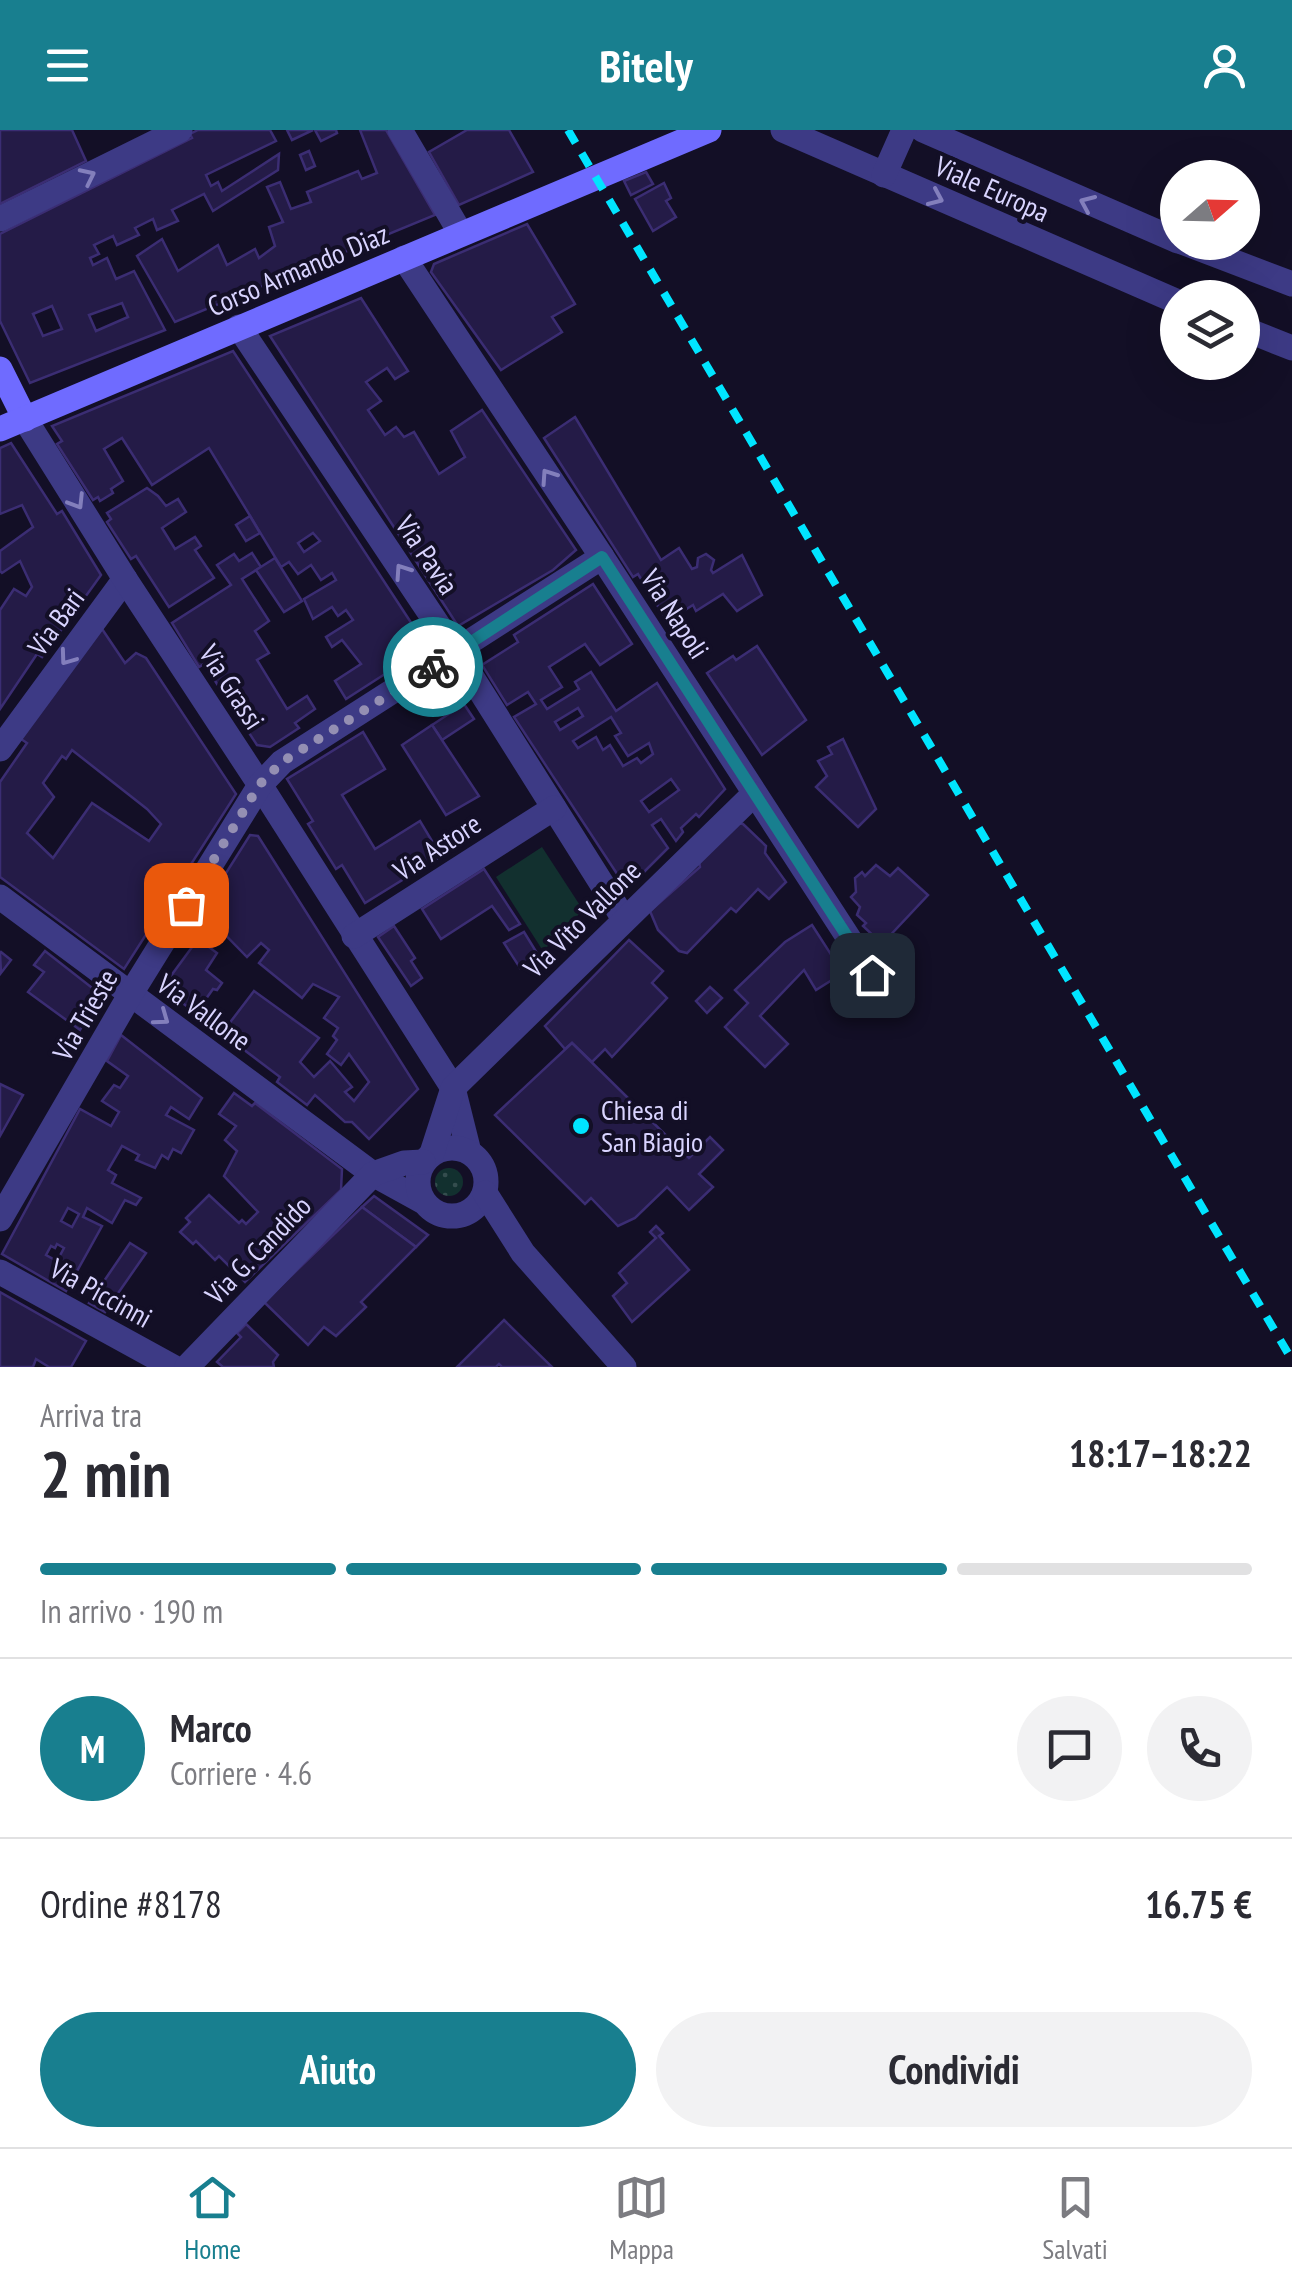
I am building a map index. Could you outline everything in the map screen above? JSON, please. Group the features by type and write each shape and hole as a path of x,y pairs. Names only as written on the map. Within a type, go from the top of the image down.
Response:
{"main road":[{"name":"Corso Armando Diaz","path":"0,429 709,130"},
{"path":"0,369 25,419"}],"street":[{"path":"0,219 179,130"},
{"path":"400,130 461,234"},
{"name":"Viale Europa","path":"783,130 1160,294"},
{"path":"884,175 904,130"},
{"name":"Viale Europa","path":"923,130 1160,233"},
{"name":"Via Napoli","path":"404,258 892,1006"},
{"name":"Viale Europa","path":"1228,260 1292,284"},
{"name":"Via Pavia","path":"240,327 456,652 624,919"},
{"path":"1260,335 1292,348"},
{"name":"Via Grassi","path":"25,419 454,1088 470,1152"},
{"name":"Via Trieste","path":"0,1219 130,995 260,784 282,762 602,557"},
{"name":"Via Bari","path":"0,749 125,579"},
{"name":"Via Vito Vallone","path":"454,1088 754,794"},
{"name":"Via Astore","path":"354,936 554,808"},
{"name":"Via Vallone","path":"0,897 373,1174 422,1201"},
{"path":"454,1088 417,1188 422,1201 442,1216 454,1217 467,1214 485,1193"},
{"path":"373,1174 458,1148 470,1152 481,1163 485,1193 523,1253 624,1367"},
{"name":"Via G. Candido","path":"187,1367 373,1174"},
{"path":"454,1217 523,1253"},
{"name":"Via Piccinni","path":"0,1272 173,1367"}],"green space":[{"path":"542,847 583,910 543,951 496,877"},
{"path":"449,1168 459,1172 463,1182 459,1192 449,1196 439,1192 435,1182 439,1172"}],"building":[{"path":"0,130 72,130 86,161 0,204"},
{"path":"198,130 270,130 276,141 206,175 211,186 218,182 222,191 279,154 278,170 213,211 204,194 172,210 178,221 157,230 153,219 135,228 139,235 117,245 113,236 94,245 99,254 90,258 93,265 107,258 116,279 134,271 165,330 30,383 0,321 0,234 192,138 190,134","holes":["122,303 128,317 96,331 89,315","52,306 62,329 43,336 33,314"]},
{"path":"287,130 313,130 292,140"},
{"path":"315,130 336,130 337,133 321,141"},
{"path":"360,130 386,130 435,215 175,322 137,256 162,239 178,271 218,245 227,265 255,249 259,258 275,246 269,227 283,222 267,187 280,182 291,209 311,202 307,192 358,171 362,179 377,173"},
{"path":"467,130 509,130 533,172 459,205 429,152"},
{"path":"309,151 315,166 306,170 300,155"},
{"path":"646,172 653,184 631,195 624,181"},
{"path":"664,183 671,198 666,201 676,217 653,231 635,199"},
{"path":"527,224 575,304 552,317 562,332 501,370 431,272 434,264"},
{"path":"361,298 408,371 395,379 387,368 366,382 381,401 368,410 385,435 396,427 404,437 414,432 439,474 465,457 451,431 482,410 576,550 553,570 458,626 270,336"},
{"path":"233,351 427,647 346,699 335,681 361,664 342,640 332,647 326,637 353,620 346,610 338,616 332,607 313,619 304,599 336,580 332,573 321,580 311,565 298,574 289,562 281,567 209,448 152,485 122,438 104,449 123,481 100,501 98,497 93,500 57,444 62,441 52,426","holes":["313,533 320,541 304,552 298,543"]},
{"path":"575,417 661,560 679,548 692,569 697,567 698,558 706,554 714,560 713,573 742,555 762,595 737,611 723,594 696,611 693,605 667,621 638,574 633,577 544,438"},
{"path":"11,443 57,514 62,511 101,575 42,657 37,654 0,709 0,610 14,589 26,596 32,587 20,561 0,571 0,551 33,527 22,505 0,514 0,448"},
{"path":"147,488 166,506 178,499 186,512 162,528 175,549 195,537 201,546 195,550 214,578 169,607 136,556 131,559 107,522 111,519 107,513"},
{"path":"250,516 260,533 246,541 236,525"},
{"path":"252,553 261,567 242,579 269,621 255,631 269,653 257,660 287,709 307,696 315,709 295,723 299,728 270,747 257,745 172,623 231,585 217,565 234,554 239,561"},
{"path":"275,558 302,601 284,612 256,570"},
{"path":"593,584 632,644 600,665 585,644 549,667 562,687 541,700 547,709 579,689 575,682 591,672 616,711 657,683 725,789 699,817 696,814 681,828 683,832 676,841 661,819 652,825 668,848 627,889 514,717 536,704 528,692 507,705 482,665 518,642 514,635","holes":["578,708 583,716 560,730 555,722","611,717 621,733 615,736 628,756 649,743 653,754 641,763 637,758 623,766 610,745 603,750 596,737 578,748 573,741","671,779 679,790 649,812 641,801"]},
{"path":"98,623 125,663 136,653 146,658 236,794 124,969 0,877 0,782 27,743 18,737","holes":["72,750 161,824 149,841 92,803 53,858 27,833 54,797 43,783 62,756 66,759"]},
{"path":"757,646 806,720 762,755 707,673"},
{"path":"464,704 474,719 442,740 432,725"},
{"path":"432,725 479,796 446,815 402,745"},
{"path":"363,732 385,769 342,795 375,849 420,821 441,856 365,903 342,865 336,869 308,824 313,821 287,779"},
{"path":"843,739 876,809 858,827 816,787 827,776 818,761 832,754 828,747"},
{"path":"737,823 766,846 765,853 786,882 769,899 758,889 736,912 731,908 687,953 679,951 658,930 650,911 700,867 699,861"},
{"path":"250,835 258,836 418,1089 369,1139 315,1095 307,1105 277,1082 280,1077 239,1046 243,1041 225,1029 254,991 319,1038 300,1062 314,1077 330,1061 352,1087 345,1092 354,1101 369,1082 349,1054 341,1065 327,1054 337,1040 333,1036 338,1028 324,1018 339,997 313,984 302,998 259,963 269,950 261,943 247,957 202,911"},
{"path":"876,865 890,876 898,868 928,895 882,944 863,926 866,923 857,915 860,907 851,897 856,892 855,878 862,872 865,876"},
{"path":"484,869 520,924 509,930 492,906 441,939 422,909"},
{"path":"812,925 843,973 816,990 804,970 760,1016 788,1044 765,1067 725,1027 748,1003 735,990 785,942"},
{"path":"394,926 415,958 411,961 422,978 411,986 378,937"},
{"path":"524,932 540,958 520,968 504,943"},
{"path":"198,939 217,953 206,970 222,983 196,1013 162,988"},
{"path":"629,940 663,971 652,983 667,998 612,1057 605,1049 592,1062 572,1043 565,1049 545,1026"},
{"path":"45,951 100,994 80,1030 28,992 44,972 34,965"},
{"path":"0,953 11,960 1,973"},
{"path":"887,955 894,965 885,972 879,962"},
{"path":"710,987 722,998 707,1013 696,1001"},
{"path":"121,1035 202,1098 189,1119 171,1107 166,1115 194,1130 181,1153 173,1149 168,1159 162,1155 155,1168 136,1160 139,1155 122,1146 108,1170 116,1175 112,1183 141,1198 136,1205 125,1200 112,1223 87,1208 83,1217 102,1226 66,1291 2,1254 80,1109 111,1126 119,1112 102,1101 114,1085 120,1088 128,1076 107,1061","holes":["68,1208 79,1214 72,1227 61,1221","57,1244 64,1248 57,1261 46,1255"]},
{"name":"Chiesa di San Biagio","path":"572,1043 689,1158 710,1137 723,1150 699,1174 713,1187 689,1210 667,1187 635,1218 618,1226 591,1198 585,1204 495,1115"},
{"path":"0,1084 23,1095 0,1136"},
{"path":"234,1093 252,1106 255,1103 342,1169 341,1190 245,1282 219,1256 215,1260 180,1232 190,1222 186,1218 209,1195 239,1223 242,1220 246,1224 258,1212 224,1176 237,1151 225,1140 236,1126 219,1114"},
{"path":"374,1196 428,1235 416,1247 362,1207"},
{"path":"362,1207 416,1247 361,1302 366,1307 336,1336 324,1327 308,1345 264,1302"},
{"path":"656,1226 663,1233 659,1236 689,1270 632,1322 613,1296 627,1283 619,1273 656,1238 650,1232"},
{"path":"130,1243 146,1253 105,1312 89,1303"},
{"path":"0,1292 86,1341 71,1367 49,1367 36,1359 33,1367 0,1367"},
{"path":"504,1320 552,1367 457,1367"},
{"path":"246,1324 278,1355 274,1367 223,1367 217,1362 241,1337 237,1333"}],"railway":[{"path":"568,130 1292,1360"}],"way so far":[{"path":"186,905 260,784 282,762 433,667"}],"place":[{"name":"Chiesa di San Biagio","path":"581,1126"}],"route":[{"path":"433,667 602,557 872,975"}]}
